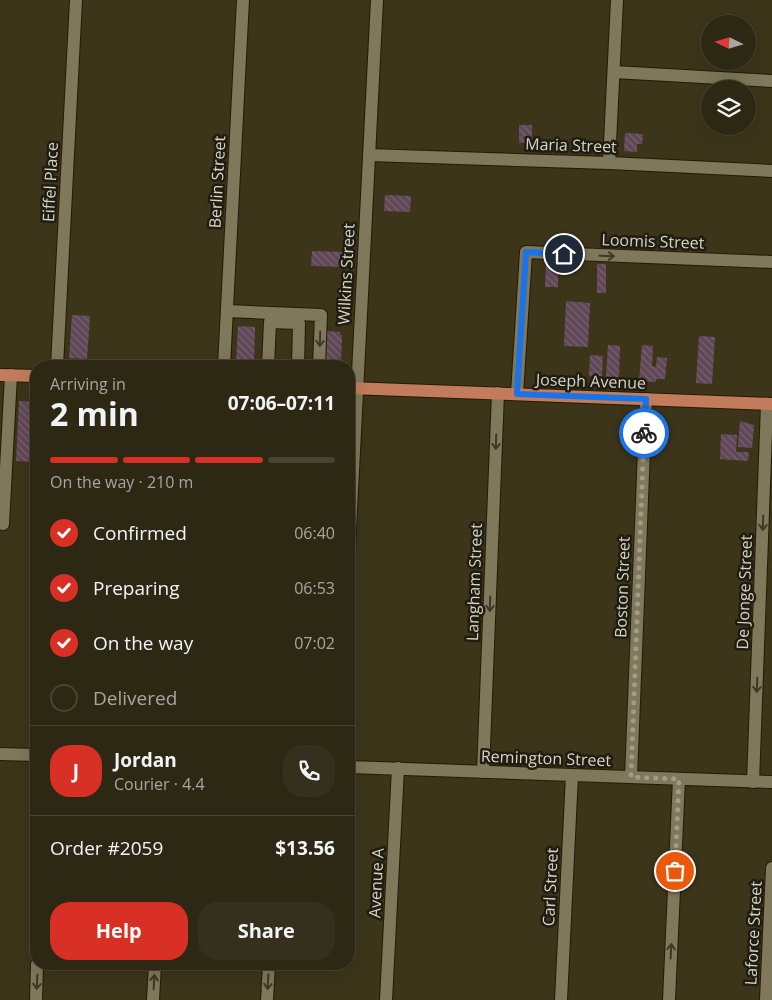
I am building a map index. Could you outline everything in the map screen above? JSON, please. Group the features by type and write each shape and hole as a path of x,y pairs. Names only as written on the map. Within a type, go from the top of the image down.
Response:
{"main road":[{"path":"6,375 30,376"},
{"name":"Joseph Avenue","path":"355,388 770,404"}],"street":[{"name":"Eiffel Place","path":"57,360 76,0"},
{"name":"Berlin Street","path":"224,360 243,0"},
{"name":"Wilkins Street","path":"354,360 369,155 376,0"},
{"path":"609,163 617,0"},
{"path":"614,72 772,81"},
{"name":"Maria Street","path":"369,155 609,163 772,171"},
{"name":"Loomis Street","path":"517,394 526,252 772,262"},
{"path":"227,311 321,314 319,360"},
{"path":"268,360 270,322 299,323 298,360"},
{"path":"3,524 6,375"},
{"name":"Langham Street","path":"483,772 498,393"},
{"name":"Boston Street","path":"631,777 646,399"},
{"name":"De Jonge Street","path":"753,782 770,404"},
{"path":"0,754 30,755"},
{"name":"Remington Street","path":"355,766 772,782"},
{"name":"Avenue A","path":"386,1000 398,768"},
{"name":"Carl Street","path":"561,1000 572,775"},
{"path":"669,1000 679,779"},
{"name":"Laforce Street","path":"766,1000 772,868"},
{"path":"36,1000 38,970"},
{"path":"153,1000 155,970"},
{"path":"267,1000 269,970"}],"building":[{"path":"519,125 532,125 532,143 519,143"},
{"path":"625,133 643,134 642,144 637,144 637,152 624,151"},
{"path":"385,195 411,196 410,212 384,211"},
{"path":"312,251 344,252 344,267 311,266"},
{"path":"546,264 558,264 558,287 545,287"},
{"path":"597,264 606,264 606,293 597,293"},
{"path":"566,301 590,303 588,347 564,346"},
{"path":"72,315 90,316 87,359 69,358"},
{"path":"238,326 255,327 254,360 236,360"},
{"path":"325,331 340,332 340,335 342,335 341,360 325,360"},
{"path":"699,336 715,337 712,384 696,383"},
{"path":"608,345 620,346 619,378 606,377"},
{"path":"642,345 653,346 652,366 656,367 657,357 667,358 665,379 656,379 656,382 639,381"},
{"path":"590,355 603,356 602,377 589,376"},
{"path":"19,401 30,402 30,462 16,461"},
{"path":"740,421 754,425 752,448 738,447"},
{"path":"721,434 737,435 736,452 749,452 748,461 720,459"}],"way so far":[{"path":"644,433 631,777 679,779 675,871"}],"route":[{"path":"564,254 526,252 517,394 646,399 644,433"}]}
